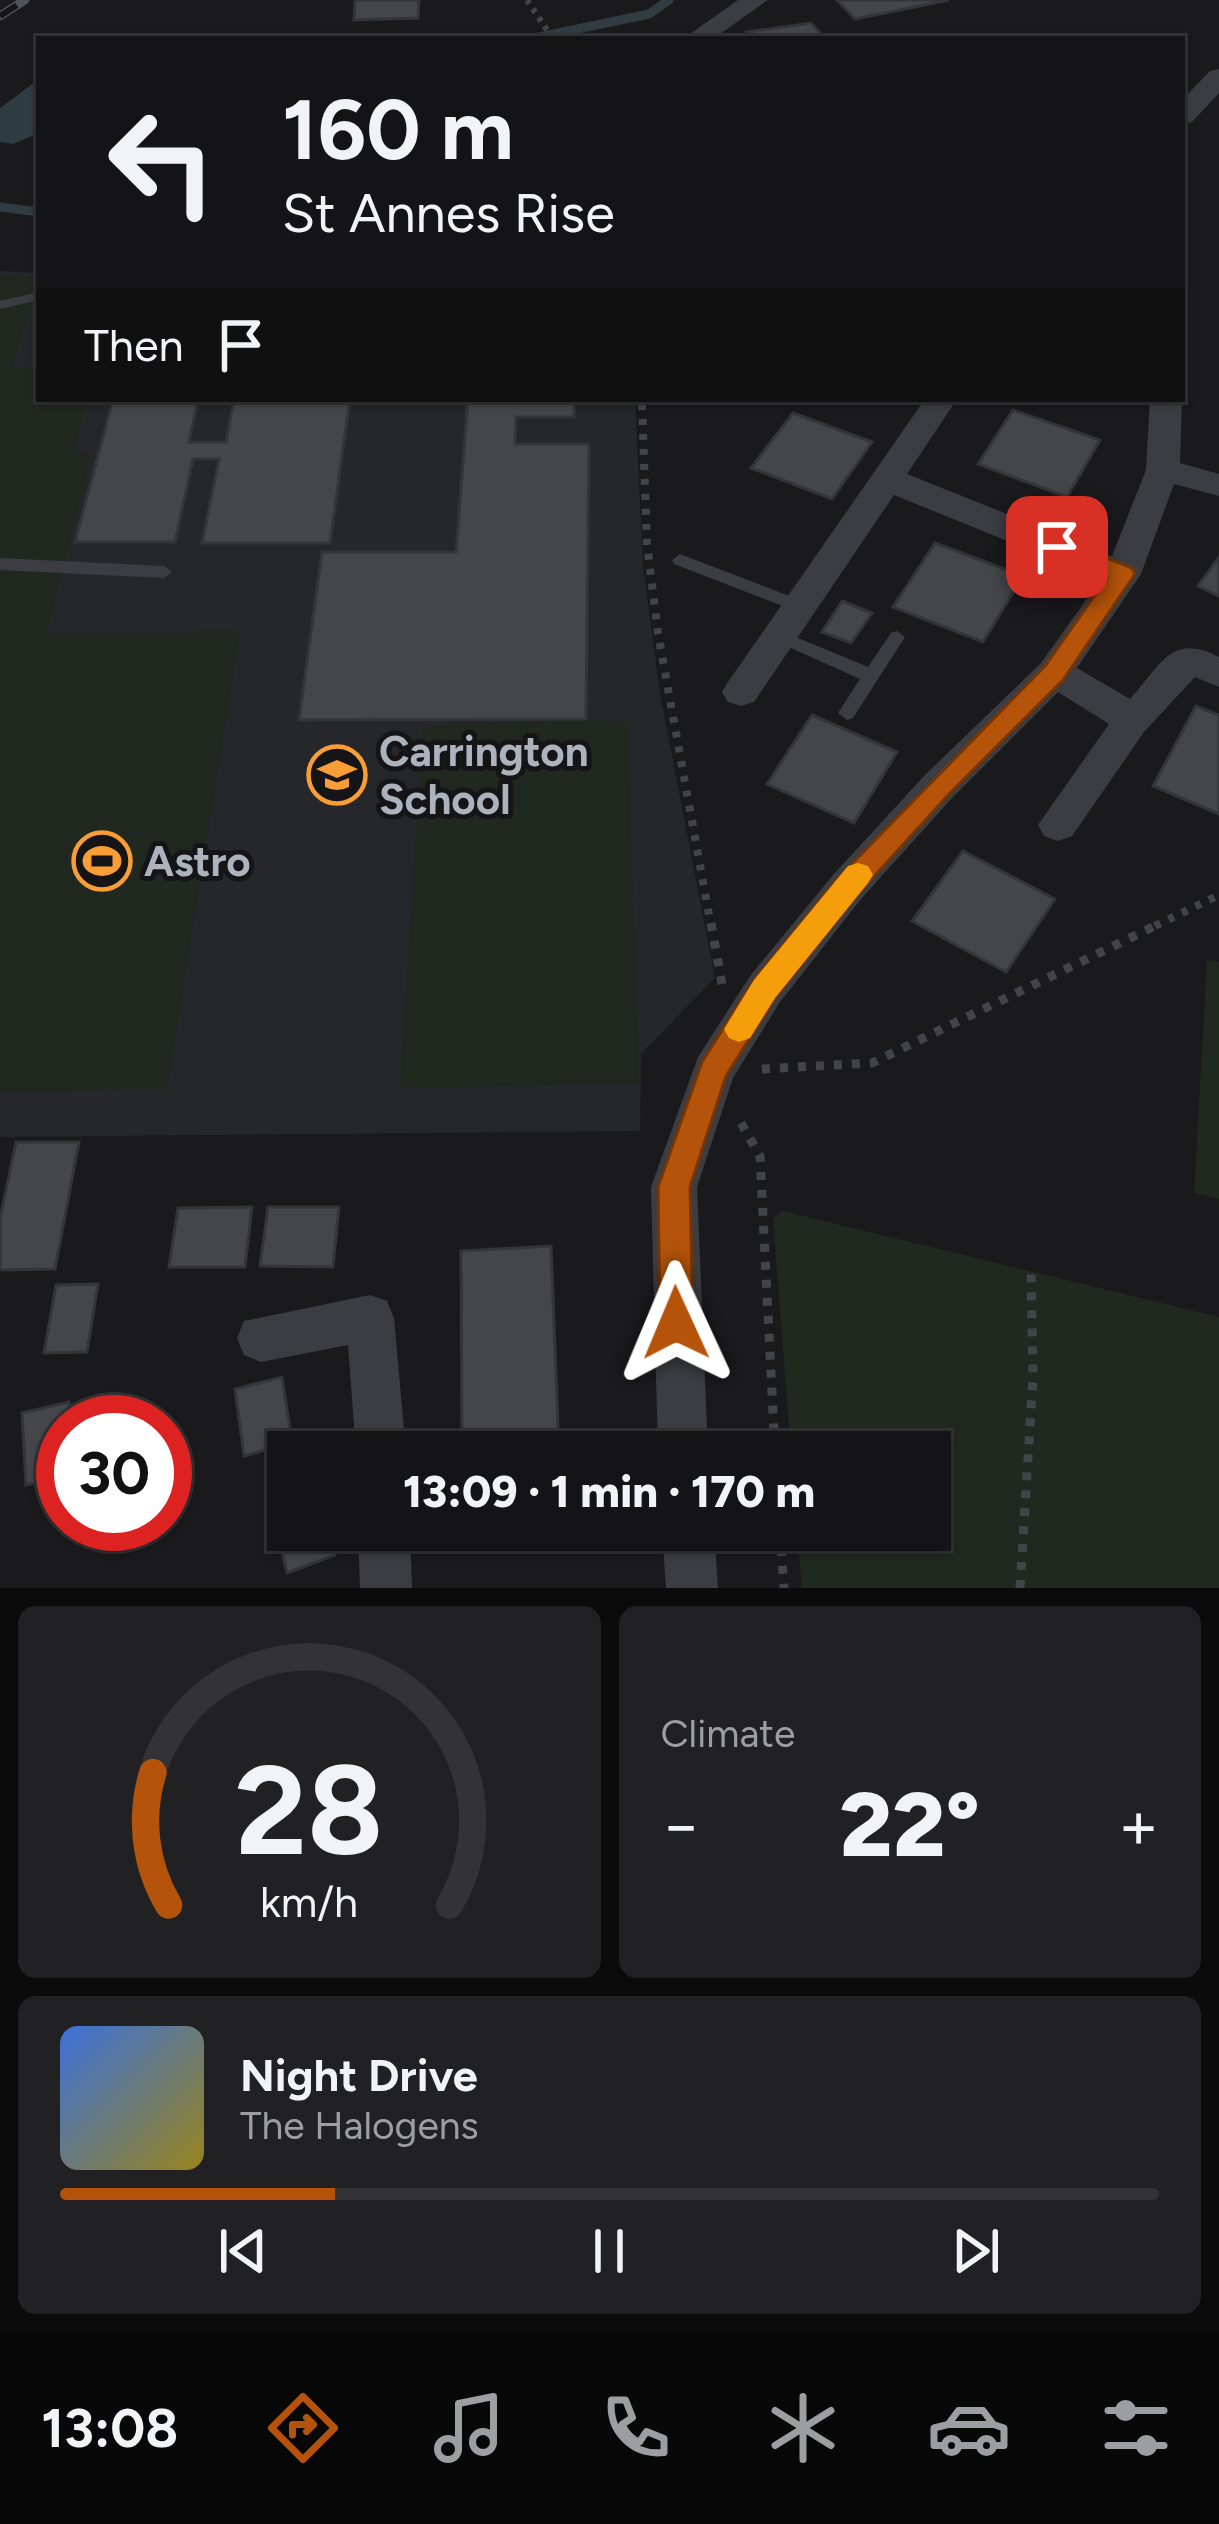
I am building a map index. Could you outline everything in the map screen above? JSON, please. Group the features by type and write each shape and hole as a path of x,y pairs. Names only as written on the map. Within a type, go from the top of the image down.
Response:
{"street":[{"path":"701,36 755,0"},
{"path":"1185,113 1219,77"},
{"path":"741,692 938,402"},
{"path":"682,1431 674,1187 712,1071 765,989 847,887 939,786 1054,673 1123,574 1163,470 1166,402"},
{"path":"1163,470 1219,485"},
{"path":"887,479 1123,574"},
{"path":"1058,825 1131,722 1190,658 1219,673"},
{"path":"1054,673 1108,702 1131,722"},
{"path":"261,1338 370,1318 379,1431"},
{"path":"385,1551 386,1588"},
{"path":"689,1551 692,1588"}],"lane":[{"path":"0,305 36,297"},
{"path":"680,560 789,621 871,676"},
{"path":"0,565 164,572"},
{"path":"847,713 897,637"}],"path":[{"path":"527,0 550,36"},
{"path":"642,402 647,544 658,633 722,981 720,1000"},
{"path":"712,1071 872,1063 1219,895"},
{"path":"738,1116 760,1156 774,1431"},
{"path":"1020,1588 1033,1377 1031,1271"},
{"path":"781,1551 784,1588"}],"shaded area":[{"path":"36,81 36,134 13,144 0,142 0,108"},
{"name":"Carrington School","path":"0,271 36,273 36,402 635,402 643,565 660,694 715,978 641,1054 640,1131 0,1137"},
{"name":"Astro","path":"0,275 36,278 12,367 36,368 36,402 87,402 73,451 91,454 47,631 240,630 167,1089 0,1092"},
{"path":"586,719 627,723 639,1083 400,1088 423,726"},
{"path":"1207,960 1219,962 1219,1199 1194,1193"},
{"path":"783,1211 1219,1317 1219,1588 802,1588 799,1551 951,1551 951,1431 789,1431 773,1218"}],"building":[{"path":"355,0 419,0 418,18 354,20"},
{"path":"837,0 949,0 855,19"},
{"path":"811,23 823,36 752,36 747,32"},
{"path":"112,402 197,402 189,442 226,442 233,402 350,402 330,543 202,543 219,459 193,459 175,542 75,542"},
{"path":"468,402 574,402 574,417 516,417 515,444 589,444 586,719 299,720 322,552 456,552"},
{"path":"1013,410 1100,440 1067,497 978,464"},
{"path":"793,413 872,442 832,499 751,468"},
{"path":"935,543 1023,576 983,642 893,607"},
{"path":"1219,557 1219,596 1198,586"},
{"path":"842,601 872,613 851,643 822,632"},
{"path":"1196,706 1219,715 1219,814 1153,786"},
{"path":"812,715 897,752 854,823 767,784"},
{"path":"963,851 1055,899 1006,972 912,921"},
{"path":"16,1142 79,1142 55,1269 0,1270 0,1219"},
{"path":"252,1207 245,1267 169,1267 178,1208"},
{"path":"268,1207 339,1207 333,1267 260,1266"},
{"path":"551,1246 558,1431 462,1431 461,1251"},
{"path":"98,1284 87,1352 44,1353 56,1285"},
{"path":"282,1377 290,1431 267,1431 267,1450 244,1456 235,1389"},
{"path":"36,1410 36,1483 26,1485 22,1413"},
{"path":"282,1551 334,1551 335,1555 287,1573"}],"waterway":[{"path":"544,36 649,14 669,0"},
{"path":"0,207 36,212"}],"railway":[{"path":"0,16 25,0"}],"slow traffic":[{"path":"739,1029 765,989 858,875"}],"place":[{"name":"Carrington School","path":"337,775"},
{"name":"Astro","path":"102,861"}],"route":[{"path":"676,1323 674,1187 712,1071 765,989 847,887 939,786 1054,673 1123,574 1057,547"}]}
